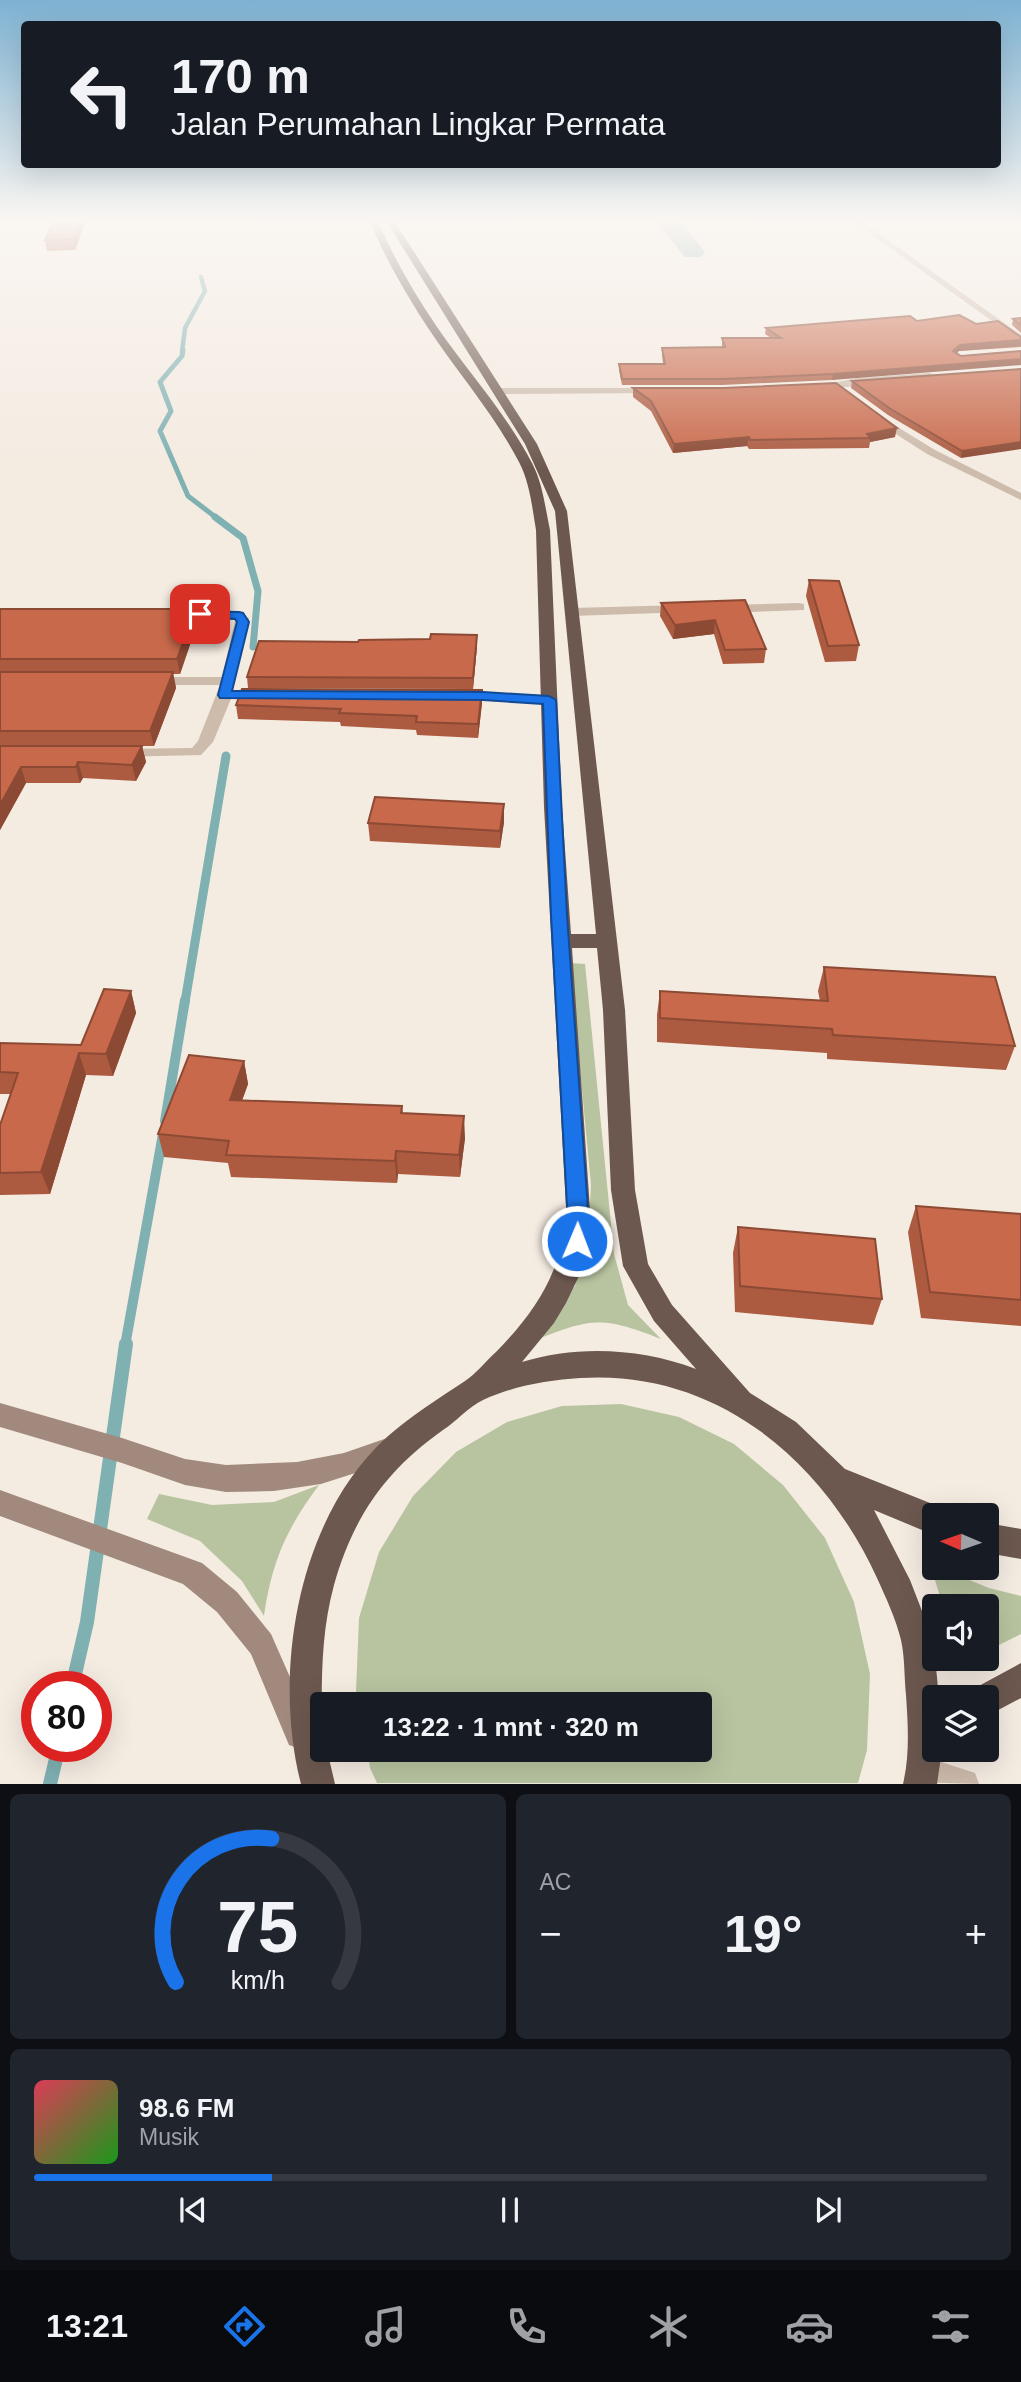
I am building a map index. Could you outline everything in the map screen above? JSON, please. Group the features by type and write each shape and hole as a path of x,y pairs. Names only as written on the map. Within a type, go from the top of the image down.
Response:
{"highway":[{"path":"314,1771 303,1684 311,1613 330,1549 359,1493 397,1447 478,1388 526,1342 563,1282 577,1241 579,1224 561,941 541,511 535,486 515,445 477,385 433,328 418,302"},
{"path":"442,302 531,444 561,511 604,941 614,1010 623,1189 636,1266 663,1313 739,1399"},
{"path":"541,511 561,511"},
{"path":"561,941 604,941"},
{"path":"478,1388 541,1367 608,1362 674,1372 739,1399 792,1434 838,1481 886,1554 917,1642 923,1685"},
{"path":"838,1481 922,1515"},
{"path":"999,1540 1021,1544"},
{"path":"999,1693 1021,1679"}],"main road":[{"path":"0,1415 85,1438 197,1476 240,1480 290,1478 337,1468 397,1447"},
{"path":"0,1503 51,1524 191,1573 227,1602 261,1644 314,1771"}],"street":[{"path":"970,302 1021,339"},
{"path":"802,388 837,386 836,384 868,380 938,376"},
{"path":"837,386 850,397"},
{"path":"498,391 673,391"},
{"path":"867,410 930,452 1021,497"},
{"path":"1006,488 1021,485"},
{"path":"572,612 799,607"},
{"path":"106,754 196,752 205,742 227,688 242,618 225,614 159,615"},
{"path":"132,681 276,694"},
{"path":"443,696 549,700"},
{"path":"921,1777 964,1783"}],"green space":[{"path":"570,963 585,964 614,1254 628,1305 661,1339 625,1327 598,1323 572,1327 536,1340 575,1286 588,1241 591,1185"},
{"path":"621,1404 679,1417 734,1444 783,1485 825,1538 854,1602 870,1674 867,1750 858,1783 377,1783 369,1762 712,1762 712,1692 356,1692 359,1618 379,1552 413,1496 456,1452 507,1422 562,1406"},
{"path":"319,1485 298,1516 282,1547 271,1579 264,1616 242,1581 200,1541 147,1519 159,1494 212,1505 274,1502"},
{"path":"935,1580 969,1580 1021,1596 1021,1634 999,1645 999,1594 939,1594"}],"building":[{"path":"959,315 976,324 998,321 1021,337 1021,340 960,345 953,351 961,356 1021,351 1021,359 833,374 723,379 622,379 619,364 665,364 662,348 725,347 722,338 781,338 766,328 910,316 917,321"},
{"path":"1021,369 1021,442 962,451 889,408 852,381"},
{"path":"836,383 897,428 867,434 870,438 750,440 749,437 674,444 651,401 633,388 723,388"},
{"path":"809,580 839,581 859,645 828,646"},
{"path":"745,600 766,649 725,650 715,620 675,625 661,603"},
{"path":"0,609 195,609 177,659 0,659"},
{"path":"431,634 477,635 473,678 247,677 259,641 358,642 430,639"},
{"path":"0,672 173,672 150,731 0,731"},
{"path":"242,689 482,690 478,724 416,722 417,716 339,713 341,709 236,705"},
{"path":"0,746 142,746 132,765 78,762 76,767 21,767 0,805"},
{"path":"375,797 504,804 500,831 368,823"},
{"path":"824,967 995,977 1015,1046 833,1035 832,1029 660,1018 660,991 828,1001"},
{"path":"104,989 131,991 106,1054 79,1053 41,1172 0,1173 0,1125 18,1073 0,1072 0,1043 81,1045"},
{"path":"189,1055 244,1061 230,1100 402,1106 401,1113 464,1116 459,1155 396,1151 395,1161 226,1155 229,1141 158,1134"},
{"path":"916,1206 1021,1214 1021,1300 930,1292"},
{"path":"738,1227 875,1239 882,1299 740,1286"}],"waterway":[{"path":"182,352 185,328 199,302"},
{"path":"183,350 182,356 160,382 171,411 160,431 188,496 218,519"},
{"path":"215,517 243,538 258,591 253,647"},
{"path":"185,1002 226,756"},
{"path":"165,1121 185,1000"},
{"path":"125,1346 163,1134"},
{"path":"76,1671 87,1622 126,1344"},
{"path":"50,1784 55,1762"}],"route":[{"path":"200,614 225,614 242,618 225,695 483,696 549,700 564,1007 579,1224 577,1241"}]}
